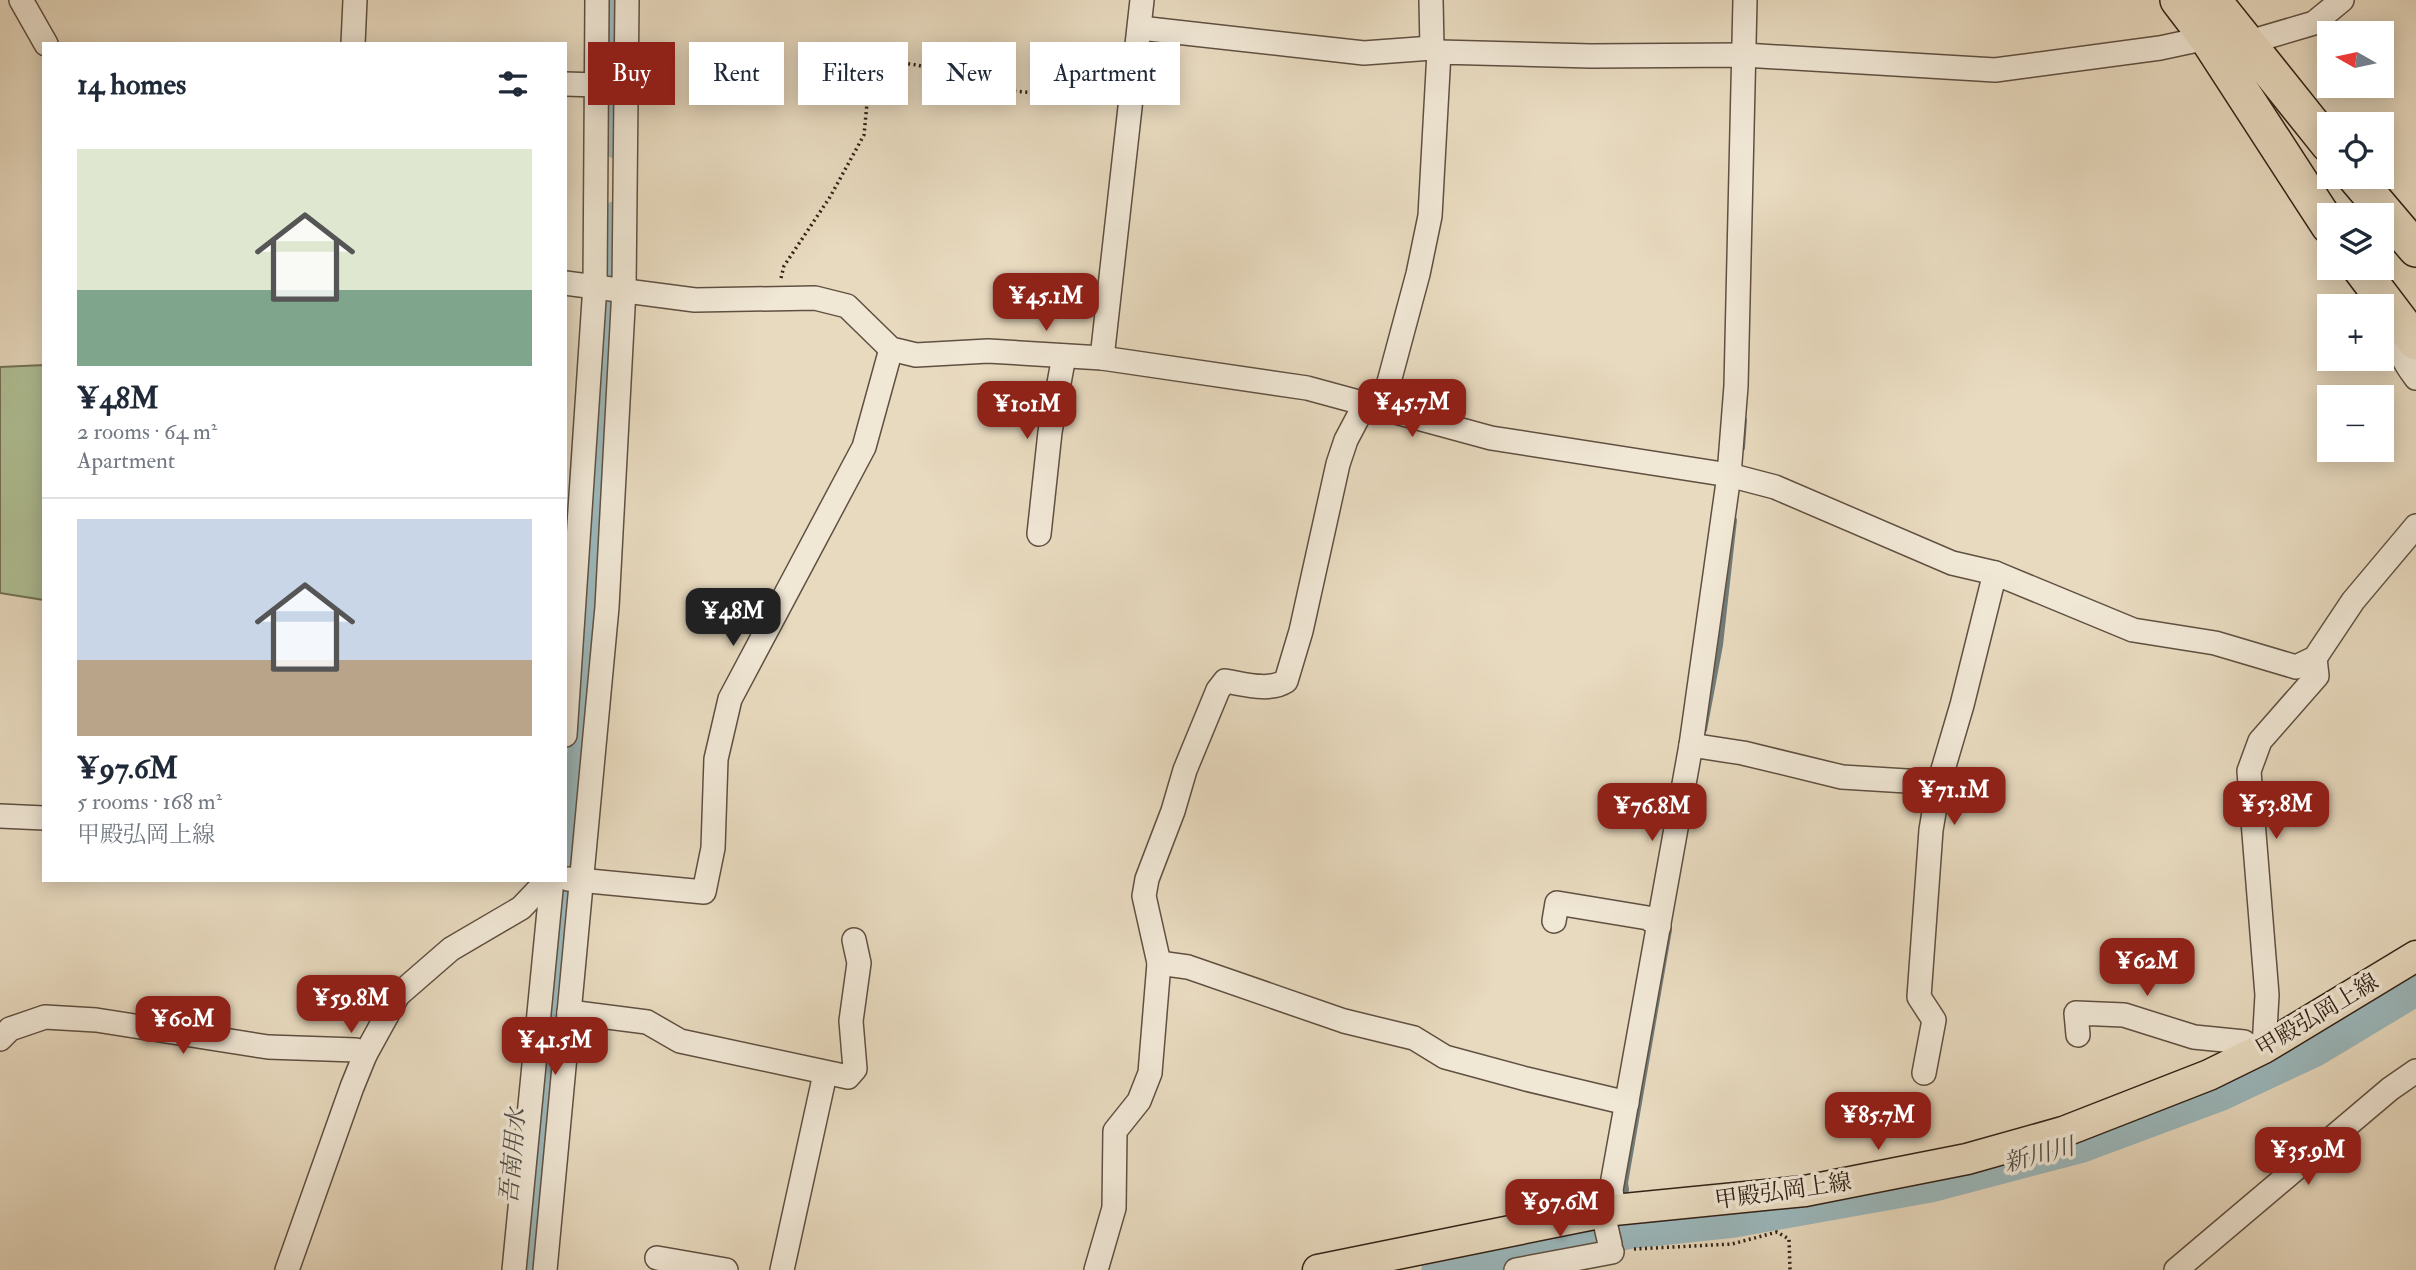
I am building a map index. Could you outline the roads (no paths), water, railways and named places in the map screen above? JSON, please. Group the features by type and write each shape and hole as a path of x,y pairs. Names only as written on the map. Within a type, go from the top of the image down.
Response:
{"highway":[{"path":"2178,0 2207,38 2317,208"},
{"path":"2213,0 2317,130"},
{"path":"2365,189 2416,248"},
{"path":"2369,280 2411,336"}],"main road":[{"name":"甲殿弘岡上線","path":"1318,1270 1609,1229 1967,1159 2063,1132 2209,1075 2260,1050 2416,956"}],"street":[{"path":"21,0 45,42"},
{"path":"353,42 355,0"},
{"path":"597,0 597,42"},
{"path":"545,1270 569,1012 574,879 607,607 609,287 626,0"},
{"path":"1102,358 1142,0"},
{"path":"1096,1270 1114,1208 1115,1130 1139,1101 1150,1073 1158,963 1144,896 1147,879 1173,811 1185,770 1218,690 1225,681 1267,687 1286,681 1301,631 1338,464 1346,440 1374,406 1419,274 1430,216 1435,50 1432,0"},
{"path":"1516,1270 1609,1229 1611,1190 1691,745 1729,475 1736,386 1745,0"},
{"path":"1140,28 1364,53 1435,50 1591,56 1744,55 1995,70 2160,48 2207,38 2246,43 2314,23 2342,0"},
{"path":"567,84 588,85"},
{"path":"567,683 571,579 609,287 599,105"},
{"path":"567,283 695,300 815,298 846,306 891,349 916,355 988,351 1102,358 1307,388 1492,438 1729,475 1775,487 1952,563 1995,573 2133,630 2215,643 2296,667 2315,658 2327,644 2353,601 2416,526"},
{"path":"2411,336 2400,343 2401,359 2416,378"},
{"path":"574,879 704,892 713,848 716,760 730,699 864,447 891,349"},
{"path":"1039,534 1050,432 1064,356"},
{"path":"1924,1073 1934,1020 1919,998 1931,830 1939,783 1962,705 1995,573"},
{"path":"2078,1035 2076,1013 2124,1015 2194,1037 2244,1042 2260,1050 2267,995 2249,771 2260,741 2317,676 2315,658"},
{"path":"1691,745 1743,753 1842,776 1939,783"},
{"path":"0,816 42,818"},
{"path":"287,1270 365,1055 398,995 451,949 521,908 544,882"},
{"path":"514,1270 544,882"},
{"path":"1554,922 1558,903 1648,918 1659,926"},
{"path":"569,1012 646,1022 680,1041 848,1077 855,1069 851,1021 859,963 854,940"},
{"path":"1158,963 1188,967 1344,1021 1414,1038 1446,1057 1526,1080 1627,1103"},
{"path":"0,1039 10,1029 45,1017 96,1020 268,1047 356,1049 365,1055"},
{"path":"2176,1270 2390,1089 2416,1072"},
{"path":"782,1270 825,1074"},
{"path":"657,1258 726,1270"}],"waterway":[{"name":"吾南用水","path":"614,0 615,148"},
{"name":"吾南用水","path":"567,878 605,424 614,212"},
{"path":"1742,448 1744,420"},
{"path":"1704,730 1720,645 1734,520"},
{"name":"吾南用水","path":"530,1270 567,882"},
{"path":"1626,1190 1625,1183 1669,930"},
{"name":"新川川","path":"1440,1270 1632,1230 1734,1219 1930,1184 2082,1144 2219,1093 2315,1048 2416,987"}]}
